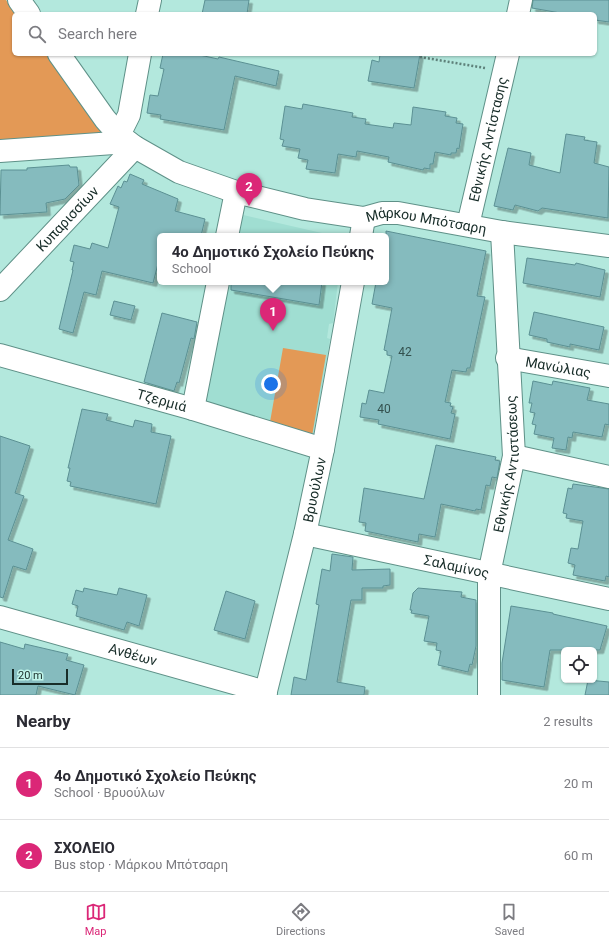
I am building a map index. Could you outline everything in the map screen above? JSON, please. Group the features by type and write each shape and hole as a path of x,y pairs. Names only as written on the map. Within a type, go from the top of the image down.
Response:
{"street":[{"path":"19,0 28,12"},
{"path":"147,12 150,0"},
{"path":"518,12 521,0"},
{"name":"Μάρκου Μπότσαρη","path":"60,56 104,119 127,142 179,172 236,192 305,209 362,227 382,213 398,213 502,232 609,246"},
{"name":"Κυπαρισσίων","path":"0,290 127,142 129,115 140,56"},
{"name":"Εθνικής Αντίστασης","path":"468,225 506,63"},
{"path":"0,151 127,142"},
{"path":"228,233 236,192"},
{"name":"Εθνικής Αντιστάσεως","path":"489,695 489,574 514,456 507,358 502,232"},
{"path":"193,410 217,285"},
{"name":"Βρυούλων","path":"265,693 305,534 324,449 351,285"},
{"name":"Τζερμιά","path":"0,355 324,449"},
{"name":"Μανώλιας","path":"507,358 609,376"},
{"path":"514,456 609,477"},
{"name":"Σαλαμίνος","path":"305,534 609,599"},
{"name":"Ανθέων","path":"0,618 265,693"}],"path":[{"path":"420,57 506,63"}],"shaded area":[{"path":"0,0 6,0 15,12 12,12 12,56 47,56 107,137 0,143"},
{"path":"239,214 322,233 236,233"},
{"path":"225,285 338,285 333,323 329,324 327,338 330,339 313,438 204,403"},
{"path":"283,348 326,355 312,436 270,422"}],"building":[{"path":"205,0 249,0 247,12 202,12"},
{"path":"533,0 609,0 609,22 597,20 597,12 555,12 532,8"},
{"path":"163,56 204,56 218,59 219,57 279,71 276,86 235,76 224,130 160,119 161,115 147,113 150,95 158,96 164,69 160,68"},
{"path":"380,56 420,56 414,88 368,81 372,60 379,62"},
{"path":"303,104 353,113 352,117 366,119 365,124 393,128 394,123 411,125 413,107 446,112 445,116 457,118 456,123 463,124 459,149 457,148 456,153 451,153 451,155 435,152 433,164 430,164 430,169 424,168 423,170 388,162 389,157 357,151 356,157 338,154 335,173 306,169 308,160 298,158 300,149 282,146 284,140 280,139 285,106 302,109"},
{"path":"566,134 585,137 584,140 597,142 594,163 609,167 608,218 542,208 538,211 515,205 513,210 494,206 508,148 531,153 529,165 560,173"},
{"path":"69,165 70,167 77,167 79,185 65,199 46,203 47,212 0,215 1,170 27,170 27,168"},
{"path":"130,174 144,180 142,184 178,199 175,211 205,219 202,233 157,233 157,268 153,283 102,271 96,295 84,292 73,333 59,329 73,270 74,262 70,261 74,245 90,249 92,243 108,248 119,207 110,204 118,186 121,188 124,181 127,182"},
{"path":"386,231 486,251 477,296 485,297 470,368 467,368 466,372 452,370 445,402 451,403 450,406 453,407 451,413 455,414 450,439 378,424 379,420 360,417 362,403 366,404 369,390 384,393 392,356 387,355 387,351 384,350 392,308 372,304 375,285 389,285 389,233 386,233"},
{"path":"527,258 575,265 576,263 605,270 600,297 523,283"},
{"path":"231,285 322,285 319,305 231,290"},
{"path":"114,301 135,306 131,320 110,315"},
{"path":"534,312 604,327 599,350 570,344 570,347 547,342 547,339 529,335"},
{"path":"162,313 197,322 194,339 191,338 179,383 177,382 174,391 144,382"},
{"path":"533,381 552,385 553,381 590,388 587,400 609,404 609,425 605,424 602,437 573,432 572,438 568,437 566,450 552,448 554,438 534,434 536,425 532,424 535,413 530,412 532,403 529,403"},
{"path":"82,409 108,414 106,420 133,427 135,420 152,424 151,432 171,436 156,504 70,486 71,482 67,481 70,468 68,468"},
{"path":"0,436 30,446 15,493 24,496 8,540 33,549 26,570 13,566 3,598 0,597"},
{"path":"436,445 496,457 495,460 500,461 497,478 492,477 490,486 486,485 481,510 476,509 475,511 441,504 435,537 419,534 418,542 365,531 366,523 359,522 364,488 424,499"},
{"path":"573,484 609,489 609,577 606,576 605,581 573,575 575,565 568,563 571,548 578,549 583,521 566,518 567,514 563,513 568,488 572,489"},
{"path":"332,554 353,557 352,570 390,569 390,585 383,586 383,588 362,588 362,600 351,600 337,682 365,687 364,695 291,695 294,677 306,680 319,605 316,604 322,569 330,571"},
{"path":"84,588 117,595 119,588 147,595 139,626 127,622 124,630 76,616 78,606 72,604 76,590 83,592"},
{"path":"418,588 462,592 461,597 476,600 476,646 472,665 470,664 468,672 438,665 441,651 436,650 437,643 424,641 429,616 411,613 412,610 410,610 413,593"},
{"path":"226,591 255,601 245,639 214,630"},
{"path":"511,606 553,613 607,626 600,650 597,650 597,647 561,647 561,650 550,650 544,687 502,680 502,663"},
{"path":"0,642 24,649 25,644 68,654 66,660 84,665 75,695 38,686 36,695 0,695"},
{"path":"597,681 609,682 609,695 585,695 587,683 597,683"}],"place":[{"name":"ΣΧΟΛΕΙΟ","path":"249,206"},
{"name":"4o Δημοτικό Σχολείο Πεύκης","path":"273,331"}]}
